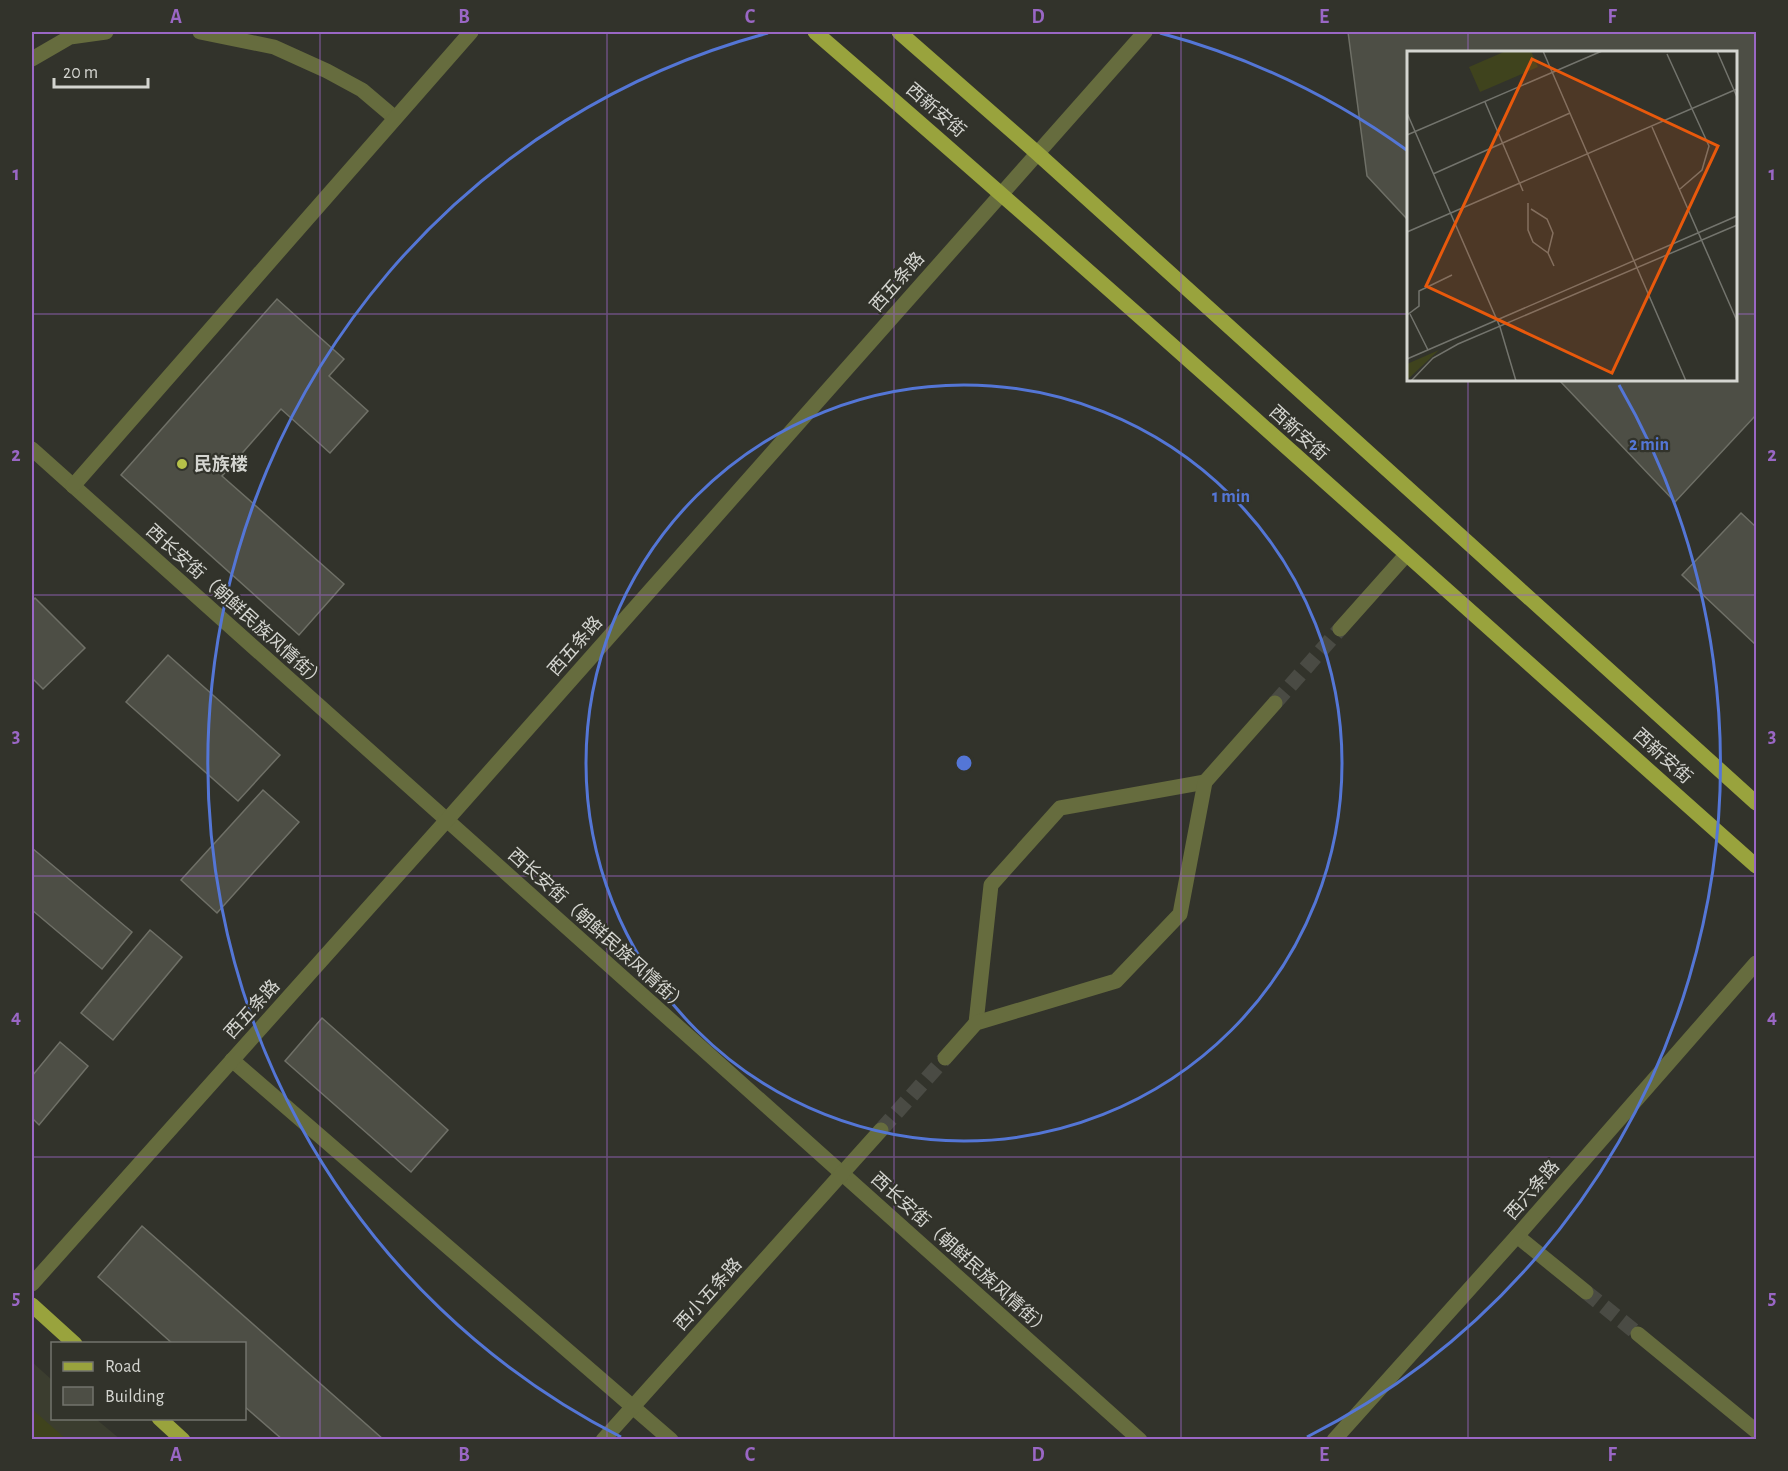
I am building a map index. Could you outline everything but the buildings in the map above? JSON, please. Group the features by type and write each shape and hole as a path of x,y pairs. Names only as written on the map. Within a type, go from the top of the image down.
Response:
{"main road":[{"name":"西新安街","path":"815,32 1002,193 1756,866"},
{"name":"西新安街","path":"899,32 1037,153 1756,803"},
{"path":"32,1305 73,1342"},
{"path":"160,1420 183,1440"}],"street":[{"path":"32,59 70,37 106,32"},
{"path":"200,32 274,46 362,90 395,118"},
{"path":"73,486 471,32"},
{"name":"西五条路","path":"32,1284 447,821 1145,32"},
{"name":"西长安街（朝鲜民族风情街）","path":"32,449 1140,1440"},
{"path":"1340,629 1406,555"},
{"path":"945,1058 976,1023 1116,981 1180,914 1205,782 1275,703"},
{"path":"976,1023 991,885 1060,808 1205,782"},
{"name":"西六条路","path":"1334,1440 1517,1236 1756,963"},
{"path":"232,1060 672,1440"},
{"name":"西小五条路","path":"603,1440 881,1130"},
{"path":"1517,1236 1586,1292"},
{"path":"1638,1334 1756,1431"}],"shaded area":[{"path":"32,1362 51,1379 51,1420 97,1420 120,1439 32,1439"}],"green space":[{"path":"32,1409 66,1439 32,1439"}],"tunnel":[{"path":"1275,703 1340,629"},
{"path":"881,1130 945,1058"},
{"path":"1586,1292 1638,1334"}],"place":[{"name":"民族楼","path":"182,464"}]}
